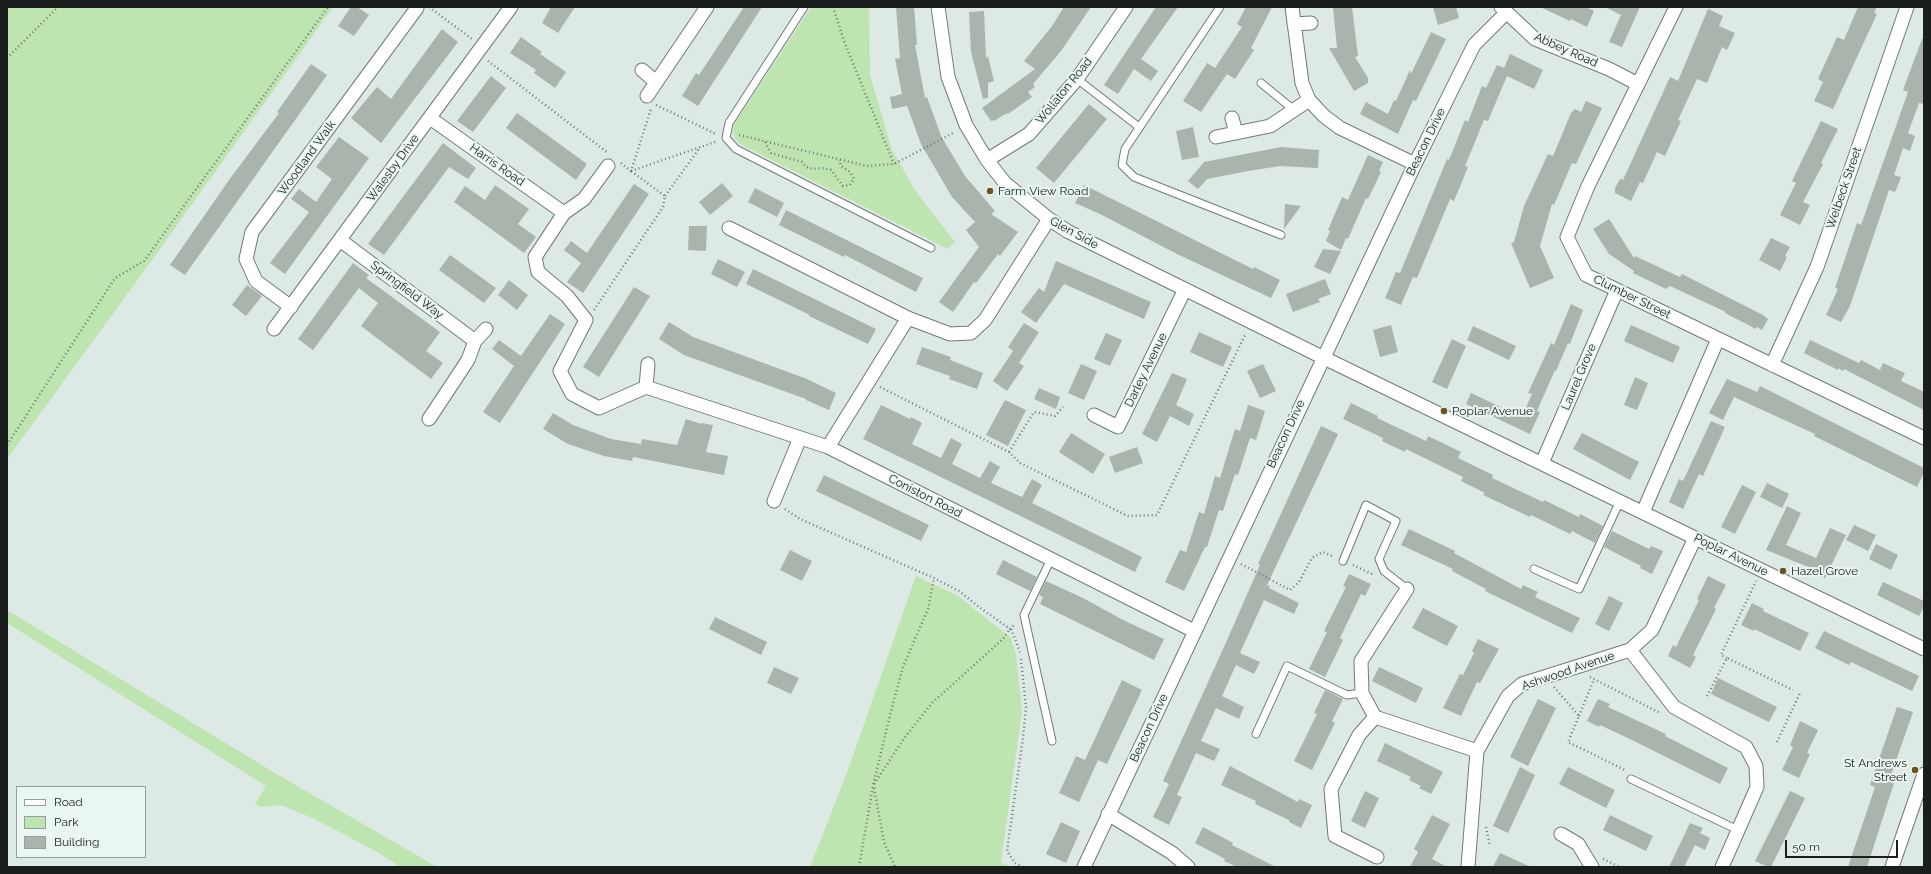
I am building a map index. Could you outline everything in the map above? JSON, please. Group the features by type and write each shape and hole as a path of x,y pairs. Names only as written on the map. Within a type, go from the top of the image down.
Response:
{"street":[{"name":"Walesby Drive","path":"274,329 511,7"},
{"path":"647,96 707,7"},
{"name":"Glen Side","path":"938,7 948,77 966,125 987,160 1005,183 1049,219 1067,231 1322,357"},
{"name":"Wollaton Road","path":"987,160 1029,134 1077,79 1126,7"},
{"path":"1292,7 1302,83 1309,100 1324,116 1340,128 1415,164"},
{"name":"Clumber Street","path":"1676,7 1588,186 1567,237 1586,275 1924,438"},
{"name":"Welbeck Street","path":"1772,365 1817,267 1907,7"},
{"name":"Woodland Walk","path":"291,306 256,281 246,259 252,232 423,8"},
{"name":"Abbey Road","path":"1504,10 1535,39 1609,69 1638,84"},
{"name":"Beacon Drive","path":"1084,867 1322,357 1415,164 1474,45 1504,10"},
{"path":"1294,24 1311,23"},
{"path":"642,70 656,82"},
{"path":"1216,137 1270,126 1309,100"},
{"name":"Harris Road","path":"430,118 564,213"},
{"path":"1232,118 1236,133"},
{"path":"614,162 584,199 564,213 535,257 538,272 568,296 586,320 560,371 572,394 599,408 646,387 648,364"},
{"path":"729,228 908,318 950,334 971,333 985,320 1049,219"},
{"name":"Springfield Way","path":"340,240 475,341"},
{"name":"Darley Avenue","path":"1094,415 1118,427 1186,289"},
{"name":"Laurel Grove","path":"1542,463 1617,290"},
{"path":"828,447 908,318"},
{"path":"430,419 468,360 475,341 486,329"},
{"path":"1643,512 1718,338"},
{"name":"Poplar Avenue","path":"1322,357 1924,649"},
{"name":"Coniston Road","path":"646,387 828,447 1194,631"},
{"path":"774,501 800,438"},
{"name":"Ashwood Avenue","path":"1468,867 1477,751 1508,696 1522,684 1630,650 1652,630 1695,538"},
{"path":"1408,589 1361,661 1362,693 1374,717 1477,751"},
{"path":"1630,650 1674,707 1746,748 1756,766 1757,787 1722,867"},
{"path":"1374,717 1359,735 1331,789 1335,836 1377,856"},
{"path":"1892,867 1924,774"},
{"path":"1108,814 1172,853 1188,867"},
{"path":"1561,834 1578,844 1597,863"}],"lane":[{"path":"804,7 728,123 726,138 736,149 931,248"},
{"path":"1220,7 1125,148 1122,165 1134,176 1281,235"},
{"path":"1077,79 1139,127"},
{"path":"1261,83 1294,110"},
{"path":"1534,569 1579,589 1620,501"},
{"path":"1343,561 1366,506 1396,521 1379,558 1384,572 1408,589"},
{"path":"1051,559 1024,615 1052,740"},
{"path":"1256,734 1287,666 1347,695 1362,693"},
{"path":"1631,779 1738,830"}],"path":[{"path":"7,58 58,7"},
{"path":"7,444 115,278 144,261 326,7"},
{"path":"833,7 844,41 894,164"},
{"path":"423,8 480,50 614,162 631,171 665,196"},
{"path":"631,171 653,103 726,138"},
{"path":"631,171 736,135 867,166 894,164 966,125"},
{"path":"765,142 770,153 802,162 806,167 813,169 824,168 831,170 843,186 850,185 854,179 850,172 841,166 839,159"},
{"path":"586,320 663,207 665,196 700,148"},
{"path":"869,381 1009,452 1020,463 1128,516 1157,514 1252,322"},
{"path":"1009,452 1034,412 1055,416 1063,407"},
{"path":"774,501 800,520 934,578 959,591 1010,629 1021,654 1026,707 1024,738 1007,851 1015,863 1023,867"},
{"path":"1229,557 1290,590 1299,582 1312,558 1323,552 1379,577"},
{"path":"1762,570 1721,655 1793,690"},
{"path":"859,867 873,786 891,711 903,667 928,609 934,578"},
{"path":"895,867 884,842 873,786 905,737 932,703 1003,639 1010,629 1024,615"},
{"path":"1707,696 1727,658"},
{"path":"1587,675 1666,715"},
{"path":"1594,679 1568,742 1628,771 1631,779"},
{"path":"1560,683 1553,685 1579,716"},
{"path":"1777,742 1800,693"},
{"path":"1485,825 1490,846"},
{"path":"1597,863 1620,867"}],"green space":[{"path":"7,7 333,7 147,267 7,459"},
{"path":"811,7 869,7 870,75 892,150 916,192 955,242 948,249 742,145 735,139 733,131 734,125"},
{"path":"916,576 958,596 1011,638 1016,655 1022,711 1001,862 1011,867 810,867 848,770"},
{"path":"7,610 275,773 437,867 400,867 379,853 315,819 281,805 261,807 255,804 266,786 7,623"}],"building":[{"path":"351,7 357,7 369,15 354,36 338,26"},
{"path":"551,7 575,7 558,33 542,23"},
{"path":"744,7 762,7 698,106 682,96 696,73 699,75"},
{"path":"896,7 914,7 917,45 915,45 925,98 927,97 941,136 965,176 995,211 991,214 1018,232 1000,256 998,254 976,283 974,282 953,312 939,302 979,247 966,230 975,222 952,197 921,144 907,106 892,109 890,97 902,94 895,59 900,58"},
{"path":"1064,7 1091,7 1061,51 1033,84 1035,87 1028,92 1032,97 1008,114 1007,113 994,121 991,121 982,108 1035,69 1024,61 1052,26"},
{"path":"1156,7 1178,7 1141,59 1158,71 1151,81 1134,69 1118,94 1104,85"},
{"path":"1246,7 1272,7 1251,48 1254,50 1235,79 1227,74 1201,112 1183,101 1207,63 1215,68 1242,27 1237,24"},
{"path":"1333,7 1352,7 1358,56 1355,57 1368,78 1368,83 1354,91 1329,48 1337,48"},
{"path":"1433,7 1456,7 1459,18 1438,25"},
{"path":"1540,7 1586,7 1594,11 1587,27"},
{"path":"1605,7 1640,7 1622,47 1609,42 1621,15"},
{"path":"1858,7 1877,7 1874,13 1877,14 1833,109 1814,101 1823,82 1818,79 1837,37 1844,40"},
{"path":"1708,9 1723,16 1719,26 1735,33 1727,50 1722,47 1707,83 1697,79 1678,120 1681,121 1665,156 1657,152 1643,183 1640,182 1631,201 1615,193 1615,188 1620,179 1623,180 1670,77 1678,81"},
{"path":"984,11 986,58 988,56 994,81 988,83 988,98 983,99 971,52 969,12"},
{"path":"442,29 458,42 381,143 351,118 377,87 391,99"},
{"path":"1431,32 1446,39 1416,101 1413,100 1398,134 1360,114 1366,102 1388,114 1394,100 1396,101 1410,70 1411,74"},
{"path":"521,37 542,52 540,54 566,72 555,88 534,73 536,70 510,53"},
{"path":"1922,39 1924,39 1924,104 1919,103 1908,133 1915,136 1910,151 1903,148 1894,175 1901,177 1895,192 1889,190 1850,306 1841,322 1826,315 1838,289 1835,288 1857,223 1861,225 1908,92 1903,90"},
{"path":"1510,54 1543,70 1534,89 1507,76 1488,121 1484,120 1465,166 1468,167 1454,201 1450,199 1417,278 1413,277 1401,305 1385,298 1396,272 1400,273 1447,159 1449,160 1465,120 1468,122 1482,86 1486,88 1497,65 1504,68"},
{"path":"311,64 327,75 185,275 170,265 229,180 279,113 277,112"},
{"path":"491,76 506,88 473,132 457,121"},
{"path":"1586,101 1602,108 1576,164 1572,163 1554,205 1552,204 1540,246 1554,278 1530,288 1511,243 1514,242 1524,206 1548,154 1553,156 1571,113 1575,109 1581,112"},
{"path":"1089,104 1107,119 1054,183 1036,168"},
{"path":"517,113 587,164 576,180 506,128"},
{"path":"1821,121 1838,129 1821,163 1823,164 1803,202 1810,205 1800,225 1780,215 1796,183 1792,181"},
{"path":"1193,127 1199,157 1182,160 1176,131"},
{"path":"339,137 369,158 285,274 270,263 309,212 291,199 299,189 316,202 332,179 316,167"},
{"path":"443,143 476,168 468,179 449,167 384,255 368,244"},
{"path":"1281,147 1319,150 1318,168 1280,166 1248,171 1207,179 1198,189 1188,181 1204,162"},
{"path":"1368,155 1383,162 1379,171 1381,172 1368,199 1366,198 1348,239 1346,238 1341,250 1326,241 1330,231 1328,230 1342,197 1348,200"},
{"path":"722,183 733,196 710,215 699,202"},
{"path":"634,184 649,194 583,293 567,282 581,263 564,250 571,241 587,253"},
{"path":"495,185 529,209 518,224 536,237 524,253 454,202 465,186 485,200"},
{"path":"1084,185 1253,269 1254,267 1280,280 1271,298 1177,254 1100,214 1075,203"},
{"path":"755,188 784,203 777,217 748,202"},
{"path":"1285,204 1301,206 1284,229"},
{"path":"786,210 923,278 916,292 845,255 844,257 779,225"},
{"path":"1609,219 1634,258 1635,256 1680,277 1682,274 1763,315 1768,319 1762,330 1757,327 1756,329 1725,313 1726,312 1670,286 1666,289 1633,273 1634,271 1609,254 1593,229"},
{"path":"689,226 707,226 706,251 688,250"},
{"path":"1771,238 1790,247 1780,271 1759,260"},
{"path":"1323,249 1341,251 1330,274 1314,267"},
{"path":"450,255 496,288 484,303 439,270"},
{"path":"718,259 745,272 737,287 711,274"},
{"path":"1056,261 1151,302 1144,319 1064,284 1036,323 1021,312 1039,288 1044,292"},
{"path":"353,263 369,275 366,278 440,332 426,351 443,363 431,379 361,326 378,303 359,288 313,350 298,339"},
{"path":"753,269 876,329 868,344 746,284"},
{"path":"1325,279 1331,294 1318,299 1320,302 1293,312 1286,294"},
{"path":"509,280 528,295 517,310 498,295"},
{"path":"247,285 262,296 246,316 232,305"},
{"path":"634,287 650,296 599,377 583,367"},
{"path":"1571,304 1583,310 1570,344 1568,343 1537,411 1540,412 1530,434 1466,404 1471,393 1522,417 1532,394 1528,393 1551,343 1554,345"},
{"path":"550,314 565,324 500,423 483,412 514,366 492,349 499,340 521,356"},
{"path":"669,322 693,337 807,379 836,393 829,410 806,399 684,355 659,339"},
{"path":"1024,323 1039,332 1019,363 1024,366 1007,391 993,381 1013,351 1008,347"},
{"path":"1391,325 1398,352 1380,357 1373,330"},
{"path":"1631,325 1680,347 1673,363 1624,341"},
{"path":"1473,326 1516,346 1509,360 1467,340"},
{"path":"1199,332 1232,347 1223,367 1190,352"},
{"path":"1106,333 1122,340 1110,366 1094,359"},
{"path":"1452,339 1466,346 1447,389 1432,382"},
{"path":"1810,340 1859,363 1861,360 1880,370 1883,363 1905,373 1901,381 1924,392 1924,410 1844,369 1843,371 1838,368 1838,370 1804,353"},
{"path":"922,347 951,357 950,360 983,373 977,389 949,379 950,376 916,364"},
{"path":"1081,364 1097,371 1084,400 1068,393"},
{"path":"1263,364 1276,391 1260,398 1247,371"},
{"path":"1172,373 1187,379 1176,405 1194,414 1189,426 1170,416 1157,442 1142,434"},
{"path":"1635,377 1648,383 1637,410 1624,405"},
{"path":"1727,379 1757,392 1760,386 1924,468 1924,472 1917,487 1814,436 1815,434 1734,397 1723,420 1709,413"},
{"path":"1039,388 1060,397 1056,409 1034,399"},
{"path":"1005,400 1026,410 1008,446 986,435"},
{"path":"1351,403 1378,416 1377,418 1426,441 1428,436 1461,452 1458,458 1493,475 1492,478 1579,517 1580,514 1603,526 1595,543 1572,531 1570,534 1531,515 1530,517 1483,495 1485,493 1461,481 1463,477 1406,449 1405,452 1382,441 1383,438 1343,419"},
{"path":"881,405 922,423 912,444 941,458 951,438 962,444 952,464 980,478 990,461 1000,467 991,483 1022,497 1032,479 1042,485 1032,503 1142,557 1135,572 863,439"},
{"path":"1248,405 1265,411 1256,440 1250,438 1238,475 1235,474 1223,511 1219,510 1207,547 1205,547 1184,591 1165,582 1180,550 1186,552 1199,512 1204,514 1215,476 1220,478 1235,429 1240,431"},
{"path":"553,413 573,425 611,439 641,444 642,439 677,445 686,419 701,424 713,425 706,452 728,456 724,475 633,457 632,461 604,456 568,444 543,429"},
{"path":"1711,421 1725,427 1703,476 1699,474 1683,509 1669,502 1679,479 1683,481"},
{"path":"1321,426 1338,434 1267,585 1270,586 1269,588 1299,603 1294,614 1264,600 1240,653 1260,662 1254,674 1236,665 1222,696 1244,707 1239,719 1216,708 1201,741 1220,749 1214,761 1196,753 1177,795 1182,797 1169,825 1153,817 1169,784 1163,781 1260,565 1258,564"},
{"path":"1071,433 1105,454 1093,474 1059,452"},
{"path":"1582,433 1639,462 1630,480 1573,449"},
{"path":"1137,447 1143,463 1115,473 1109,457"},
{"path":"824,475 929,525 921,541 816,491"},
{"path":"1767,483 1789,494 1782,508 1760,497"},
{"path":"1742,485 1756,492 1735,534 1721,527"},
{"path":"1787,506 1801,513 1786,545 1816,558 1830,528 1846,535 1825,578 1810,571 1811,568 1766,550"},
{"path":"1854,525 1876,535 1868,551 1846,540"},
{"path":"1409,529 1455,551 1454,553 1521,589 1523,585 1538,592 1535,597 1580,618 1572,633 1485,591 1486,589 1452,571 1453,569 1401,545"},
{"path":"1612,531 1649,549 1651,546 1663,551 1652,574 1640,568 1641,566 1604,547"},
{"path":"1876,544 1898,555 1891,570 1869,559"},
{"path":"790,550 812,561 802,581 780,570"},
{"path":"1003,560 1037,577 1030,591 996,574"},
{"path":"1349,574 1371,584 1365,596 1361,594 1340,638 1343,640 1325,677 1309,669 1327,632 1324,631 1346,587 1343,586"},
{"path":"1708,576 1726,585 1693,655 1696,657 1690,668 1668,656 1673,645 1676,647 1699,600 1697,599"},
{"path":"1046,581 1164,639 1154,660 1040,604 1043,597 1039,595"},
{"path":"1883,582 1924,601 1924,606 1919,616 1877,595"},
{"path":"1609,596 1623,603 1609,631 1595,624"},
{"path":"1752,603 1764,609 1763,611 1809,633 1800,651 1754,629 1754,631 1741,625"},
{"path":"1423,608 1458,626 1447,646 1412,628"},
{"path":"715,617 767,642 761,655 709,629"},
{"path":"1824,631 1919,676 1912,691 1851,662 1849,665 1815,648"},
{"path":"1478,639 1499,649 1480,683 1477,682 1461,716 1443,708 1460,674 1463,675 1474,653 1472,651"},
{"path":"774,667 799,678 791,694 767,683"},
{"path":"1379,667 1423,688 1416,703 1372,681"},
{"path":"1718,678 1777,707 1769,722 1711,694"},
{"path":"1122,680 1142,690 1107,764 1098,760 1079,802 1059,793 1076,756 1085,760"},
{"path":"1325,690 1343,699 1332,721 1335,723 1312,770 1294,761 1317,714 1314,713"},
{"path":"1538,699 1556,708 1528,766 1510,757"},
{"path":"1598,699 1610,704 1608,707 1666,734 1665,736 1728,768 1720,784 1634,741 1600,725 1599,727 1587,721"},
{"path":"1897,707 1913,712 1891,775 1896,777 1867,867 1848,867 1875,787 1870,785"},
{"path":"1800,721 1818,730 1807,753 1810,754 1799,778 1782,770 1793,747 1790,745"},
{"path":"1385,743 1443,772 1431,794 1419,788 1421,786 1409,780 1411,777 1377,761"},
{"path":"1230,766 1298,802 1299,799 1312,805 1301,828 1289,822 1289,820 1255,804 1256,801 1221,785"},
{"path":"1520,767 1535,775 1508,833 1493,826"},
{"path":"1568,767 1615,790 1606,808 1559,784"},
{"path":"1365,791 1379,798 1365,828 1351,821"},
{"path":"1790,791 1805,798 1771,867 1768,867 1755,861"},
{"path":"1432,815 1450,824 1432,859 1447,867 1410,867 1418,852 1414,849"},
{"path":"1610,815 1653,836 1646,851 1603,830"},
{"path":"1061,822 1080,831 1066,863 1046,854"},
{"path":"1690,823 1703,828 1700,833 1710,838 1705,850 1695,845 1684,867 1669,867"},
{"path":"1203,827 1233,843 1232,845 1276,867 1237,867 1224,861 1225,859 1195,843"},
{"path":"1500,853 1531,867 1493,867"}],"place":[{"name":"Farm View Road","path":"990,191"},
{"name":"Poplar Avenue","path":"1444,411"},
{"name":"Hazel Grove","path":"1783,571"},
{"name":"St Andrews Street","path":"1915,770"}]}
